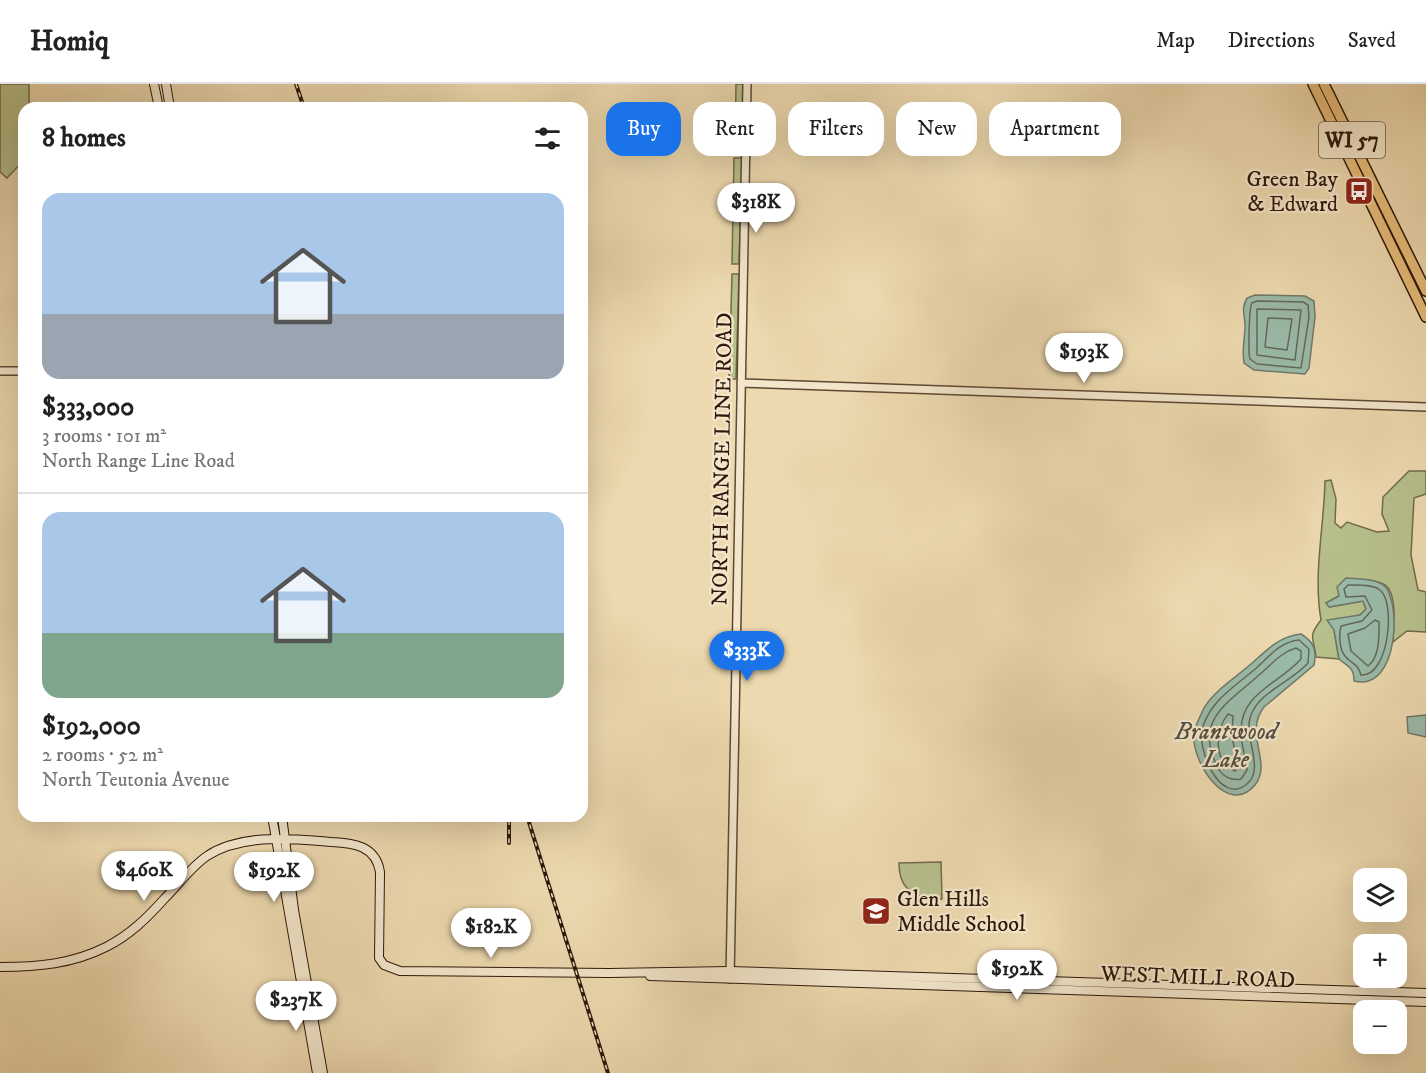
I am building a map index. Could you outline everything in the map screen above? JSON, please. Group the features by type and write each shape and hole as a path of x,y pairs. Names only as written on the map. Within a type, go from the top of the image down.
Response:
{"main road":[{"path":"154,84 158,102"},
{"path":"166,84 169,102"},
{"name":"WI 57","path":"1313,84 1426,317"},
{"name":"WI 57","path":"1324,84 1426,291"},
{"path":"273,822 317,1073"},
{"path":"283,822 323,1073"},
{"name":"WEST MILL ROAD","path":"0,967 49,966 76,960 98,951 137,927 207,856 232,844 285,841 353,843 362,846 373,855 380,872 379,958 388,968 405,971 730,975 1426,993"},
{"name":"WEST MILL ROAD","path":"730,975 1426,1002"}],"street":[{"name":"NORTH RANGE LINE ROAD","path":"730,975 747,84"},
{"path":"0,371 18,371"},
{"path":"741,383 1426,407"}],"green space":[{"path":"0,84 29,84 29,102 18,102 18,166 7,178 0,172"},
{"path":"736,84 744,84 743,102 736,102"},
{"path":"734,158 742,158 739,264 732,264"},
{"path":"732,274 739,274 736,379 729,379"},
{"path":"1409,471 1426,471 1426,494 1414,498 1411,555 1418,590 1426,592 1426,632 1407,631 1393,642 1394,608 1389,589 1379,582 1367,580 1326,603 1330,607 1363,601 1366,609 1360,615 1338,620 1334,630 1339,659 1316,657 1313,634 1321,620 1318,568 1325,481 1331,480 1336,499 1335,523 1341,528 1347,522 1377,532 1389,531 1382,514 1383,497"},
{"path":"941,862 942,899 917,895 906,887 902,880 899,863"}],"water":[{"path":"1255,295 1305,296 1314,301 1315,317 1309,368 1305,374 1254,370 1244,363 1244,306 1247,298"},
{"path":"1346,578 1369,580 1382,584 1393,605 1393,641 1388,658 1381,672 1369,681 1354,681 1352,670 1339,659 1334,630 1327,620 1360,615 1366,609 1363,601 1329,607 1326,603 1339,596 1337,587"},
{"name":"Brantwood Lake","path":"1301,634 1314,647 1314,665 1264,707 1258,717 1256,727 1260,776 1255,785 1244,793 1233,795 1213,782 1198,758 1194,734 1198,721 1204,708 1219,690 1273,645 1293,635"},
{"path":"1426,715 1426,737 1408,733 1407,717"}],"railway":[{"path":"296,84 302,102"},
{"path":"509,822 509,843"},
{"path":"529,822 608,1073"}],"place":[{"name":"Green Bay & Edward","path":"1359,191"},
{"name":"Glen Hills Middle School","path":"876,911"}]}
